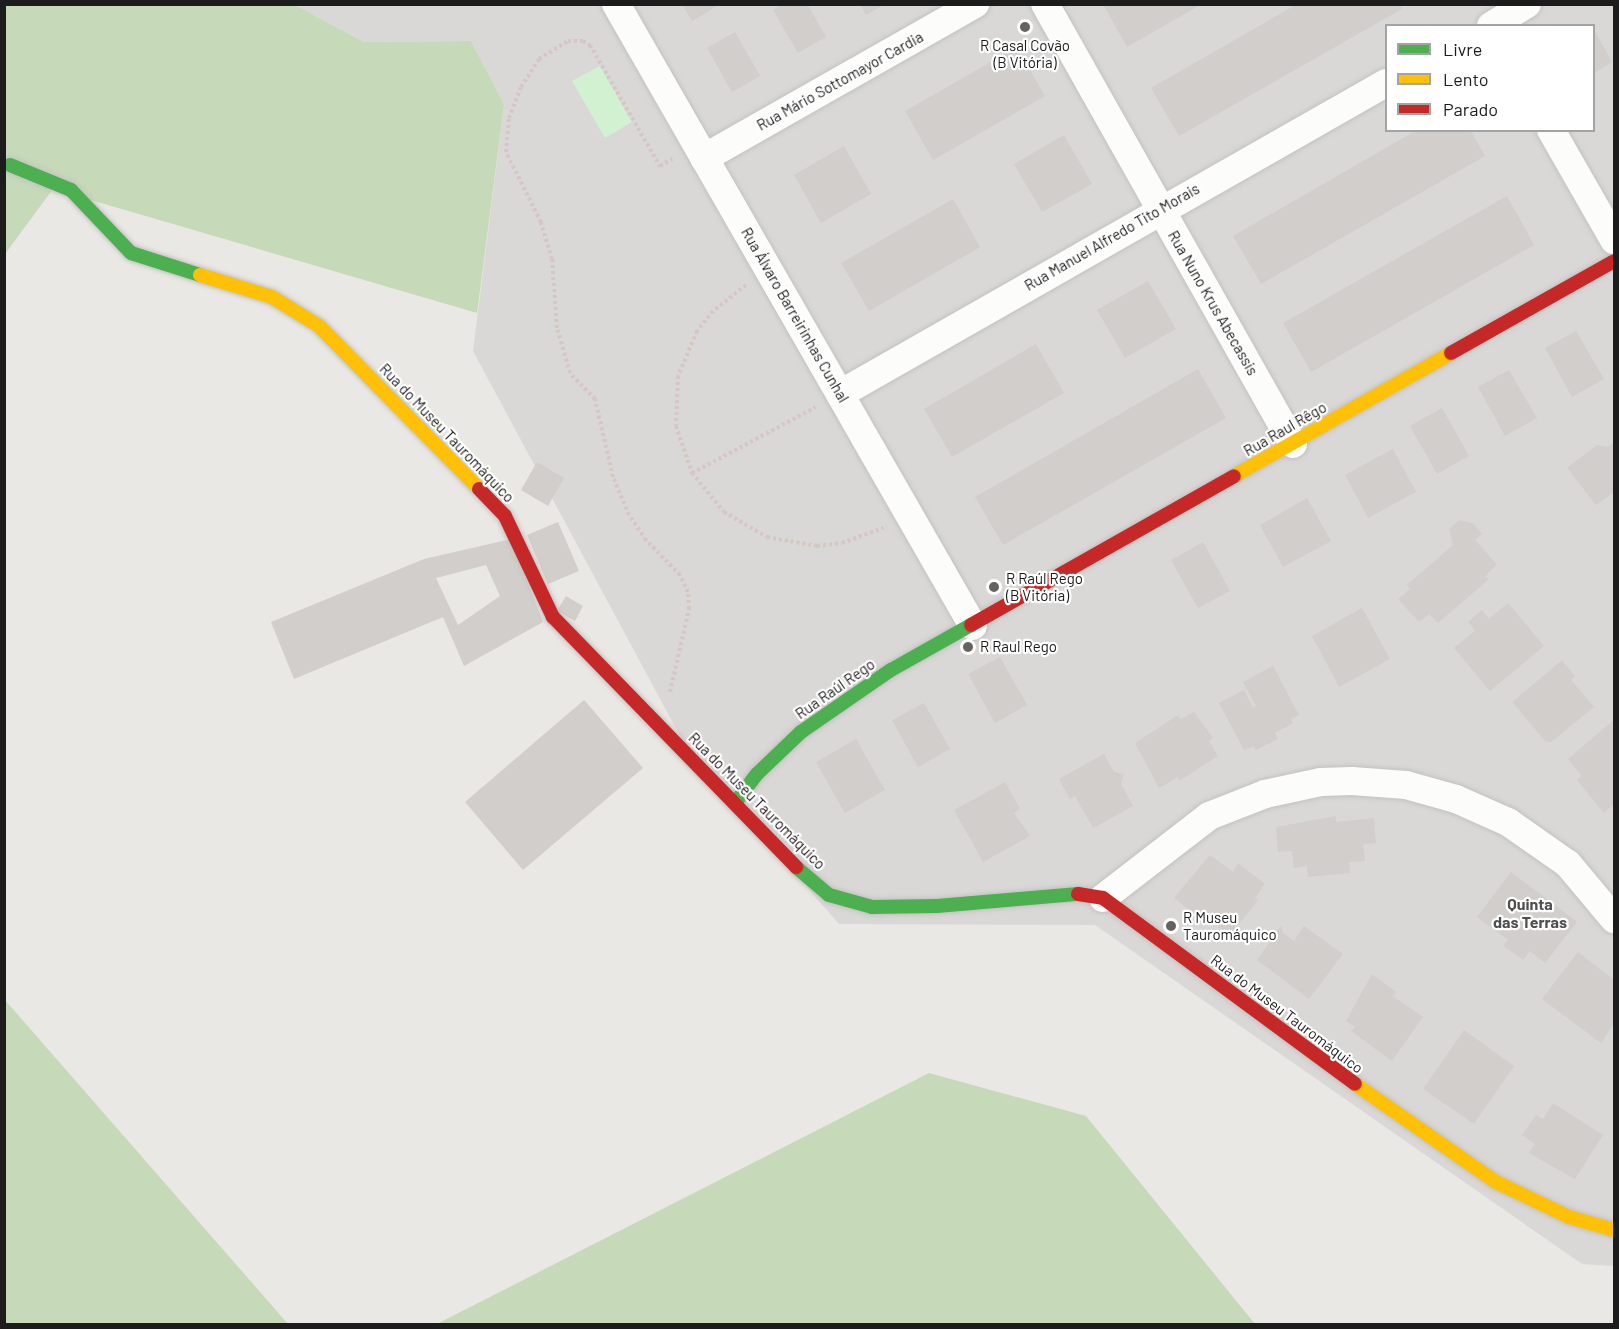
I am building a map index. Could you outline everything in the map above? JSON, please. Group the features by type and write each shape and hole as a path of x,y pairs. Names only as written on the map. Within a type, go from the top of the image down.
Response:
{"street":[{"name":"Rua Álvaro Barreirinhas Cunhal","path":"615,4 972,626"},
{"name":"Rua Mário Sottomayor Cardia","path":"700,151 975,4"},
{"name":"Rua Nuno Krus Abecassis","path":"1045,4 1293,444"},
{"path":"1478,4 1490,24"},
{"path":"1494,24 1527,4"},
{"name":"Rua Manuel Alfredo Tito Morais","path":"840,394 1159,209 1385,84"},
{"path":"1552,132 1614,240"},
{"name":"Rua do Museu Tauromáquico","path":"10,165 71,190 131,254 272,297 319,326 505,516 553,617 735,803 829,895 872,907 937,906 1069,893 1103,898 1403,1120 1496,1182 1569,1217 1614,1230"},
{"name":"Rua Raul Rêgo","path":"972,626 1614,261"},
{"name":"Rua Raúl Rego","path":"735,803 757,774 801,732 891,670 972,626"},
{"path":"1103,898 1209,816 1265,794 1321,782 1352,781 1406,785 1456,799 1508,822 1568,864 1614,919"}],"path":[{"path":"666,732 671,682 689,609 688,592 680,575 646,540 625,506 603,442 595,399 570,373 557,328 552,259 541,222 506,152 509,118 521,87 539,59 568,41 584,40 590,45 660,166 700,151"},
{"path":"770,272 731,294 713,311 686,352 678,376 676,426 692,472 724,512 767,537 792,544 842,543 866,536 909,513"},
{"path":"692,472 840,394"}],"shaded area":[{"path":"295,5 1614,5 1614,1266 1582,1264 1095,925 839,924 688,751 473,351 504,106 471,41 364,42"}],"green space":[{"path":"5,5 295,5 364,42 471,41 504,105 477,313 53,189 5,254"},
{"path":"600,66 632,122 605,138 572,81"},
{"path":"5,1000 288,1324 5,1324"},
{"path":"929,1073 1086,1116 1255,1324 437,1324"}],"building":[{"path":"682,4 720,4 692,21"},
{"path":"783,4 807,4 826,37 798,53 773,10"},
{"path":"860,4 885,4 866,15"},
{"path":"1103,4 1202,4 1127,47"},
{"path":"1297,4 1400,4 1402,9 1179,136 1151,88"},
{"path":"735,32 760,76 732,92 707,48"},
{"path":"1595,32 1612,62 1595,72"},
{"path":"1017,47 1045,96 933,160 905,111"},
{"path":"1414,132 1471,132 1485,156 1261,284 1233,236"},
{"path":"1064,135 1092,184 1042,212 1014,164"},
{"path":"844,146 871,194 821,223 794,175"},
{"path":"1507,196 1534,245 1311,372 1283,323"},
{"path":"953,199 980,247 869,311 841,263"},
{"path":"1148,281 1176,329 1125,358 1097,310"},
{"path":"1576,331 1604,379 1572,397 1545,348"},
{"path":"1036,344 1064,393 952,457 924,409"},
{"path":"1198,369 1226,418 1003,545 975,497"},
{"path":"1509,370 1537,418 1505,436 1478,387"},
{"path":"1442,408 1469,456 1437,474 1410,426"},
{"path":"1614,442 1614,492 1596,505 1567,468 1597,445 1608,447"},
{"path":"1393,449 1416,492 1368,518 1345,475"},
{"path":"537,462 564,478 548,506 521,490"},
{"path":"1307,498 1331,541 1283,567 1260,525"},
{"path":"1459,520 1473,523 1482,534 1475,540 1497,565 1485,576 1489,579 1438,623 1429,614 1419,622 1398,599 1410,589 1407,585 1453,545 1449,529"},
{"path":"558,522 579,571 548,584 527,535"},
{"path":"511,539 543,622 464,666 443,617 294,679 271,622 424,559","holes":["486,565 500,596 458,625 436,578"]},
{"path":"1203,542 1230,591 1198,608 1171,560"},
{"path":"566,596 583,606 575,621 557,611"},
{"path":"1508,603 1544,646 1490,691 1454,648 1475,631 1468,622 1482,610 1489,619"},
{"path":"1362,608 1390,659 1339,687 1312,636"},
{"path":"1000,657 1027,705 995,723 968,674"},
{"path":"1562,660 1575,676 1571,680 1594,707 1551,742 1546,742 1512,702"},
{"path":"1273,666 1299,715 1291,719 1293,723 1275,733 1278,739 1256,750 1254,746 1244,750 1219,703 1244,690 1253,708 1256,706 1243,682"},
{"path":"584,700 643,768 523,870 465,802"},
{"path":"924,703 950,749 918,767 892,720"},
{"path":"1194,712 1213,738 1209,741 1218,756 1179,781 1178,777 1159,788 1135,743 1178,715 1180,719"},
{"path":"1614,720 1614,804 1604,813 1577,780 1582,776 1568,759"},
{"path":"856,739 885,790 845,813 816,762"},
{"path":"1104,754 1114,772 1124,774 1121,784 1133,806 1093,828 1075,796 1070,799 1059,779"},
{"path":"1005,782 1020,809 1014,813 1030,836 983,862 954,810"},
{"path":"1336,816 1336,822 1374,818 1376,843 1363,844 1365,861 1349,862 1350,873 1308,877 1307,866 1294,868 1292,851 1278,852 1276,827"},
{"path":"1210,855 1233,872 1238,863 1265,884 1255,898 1258,900 1229,937 1207,915 1203,920 1174,898"},
{"path":"1511,872 1577,922 1545,963 1530,951 1523,960 1504,946 1508,940 1477,917"},
{"path":"1281,926 1283,933 1294,941 1304,926 1343,954 1309,999 1257,960"},
{"path":"1578,952 1614,980 1614,1024 1601,1043 1542,999"},
{"path":"1372,974 1396,992 1393,996 1423,1017 1392,1061 1351,1031 1355,1027 1346,1021"},
{"path":"1464,1030 1514,1066 1474,1124 1423,1089"},
{"path":"1553,1103 1603,1135 1575,1179 1529,1153 1535,1144 1522,1135 1536,1115 1543,1119"}],"traffic: fast":[{"path":"10,165 71,190 131,253 200,275"},
{"path":"735,803 757,774 801,732 891,670 971,625"},
{"path":"796,867 829,895 872,907 937,906 1078,894"}],"traffic: slow":[{"path":"200,275 272,297 319,326 479,489"},
{"path":"1234,476 1451,353"},
{"path":"1355,1084 1496,1182 1569,1217 1614,1230"}],"traffic: jam":[{"path":"1451,353 1614,261"},
{"path":"971,625 1234,476"},
{"path":"479,489 505,516 553,617 796,867"},
{"path":"1078,894 1103,898 1355,1084"}],"place":[{"name":"R Casal Covão (B Vitória)","path":"1025,27"},
{"name":"R Raúl Rego (B Vitória)","path":"994,587"},
{"name":"R Raul Rego","path":"968,647"},
{"name":"R Museu Tauromáquico","path":"1171,926"}],"district":[{"name":"Quinta das Terras","path":"1530,913"}]}
